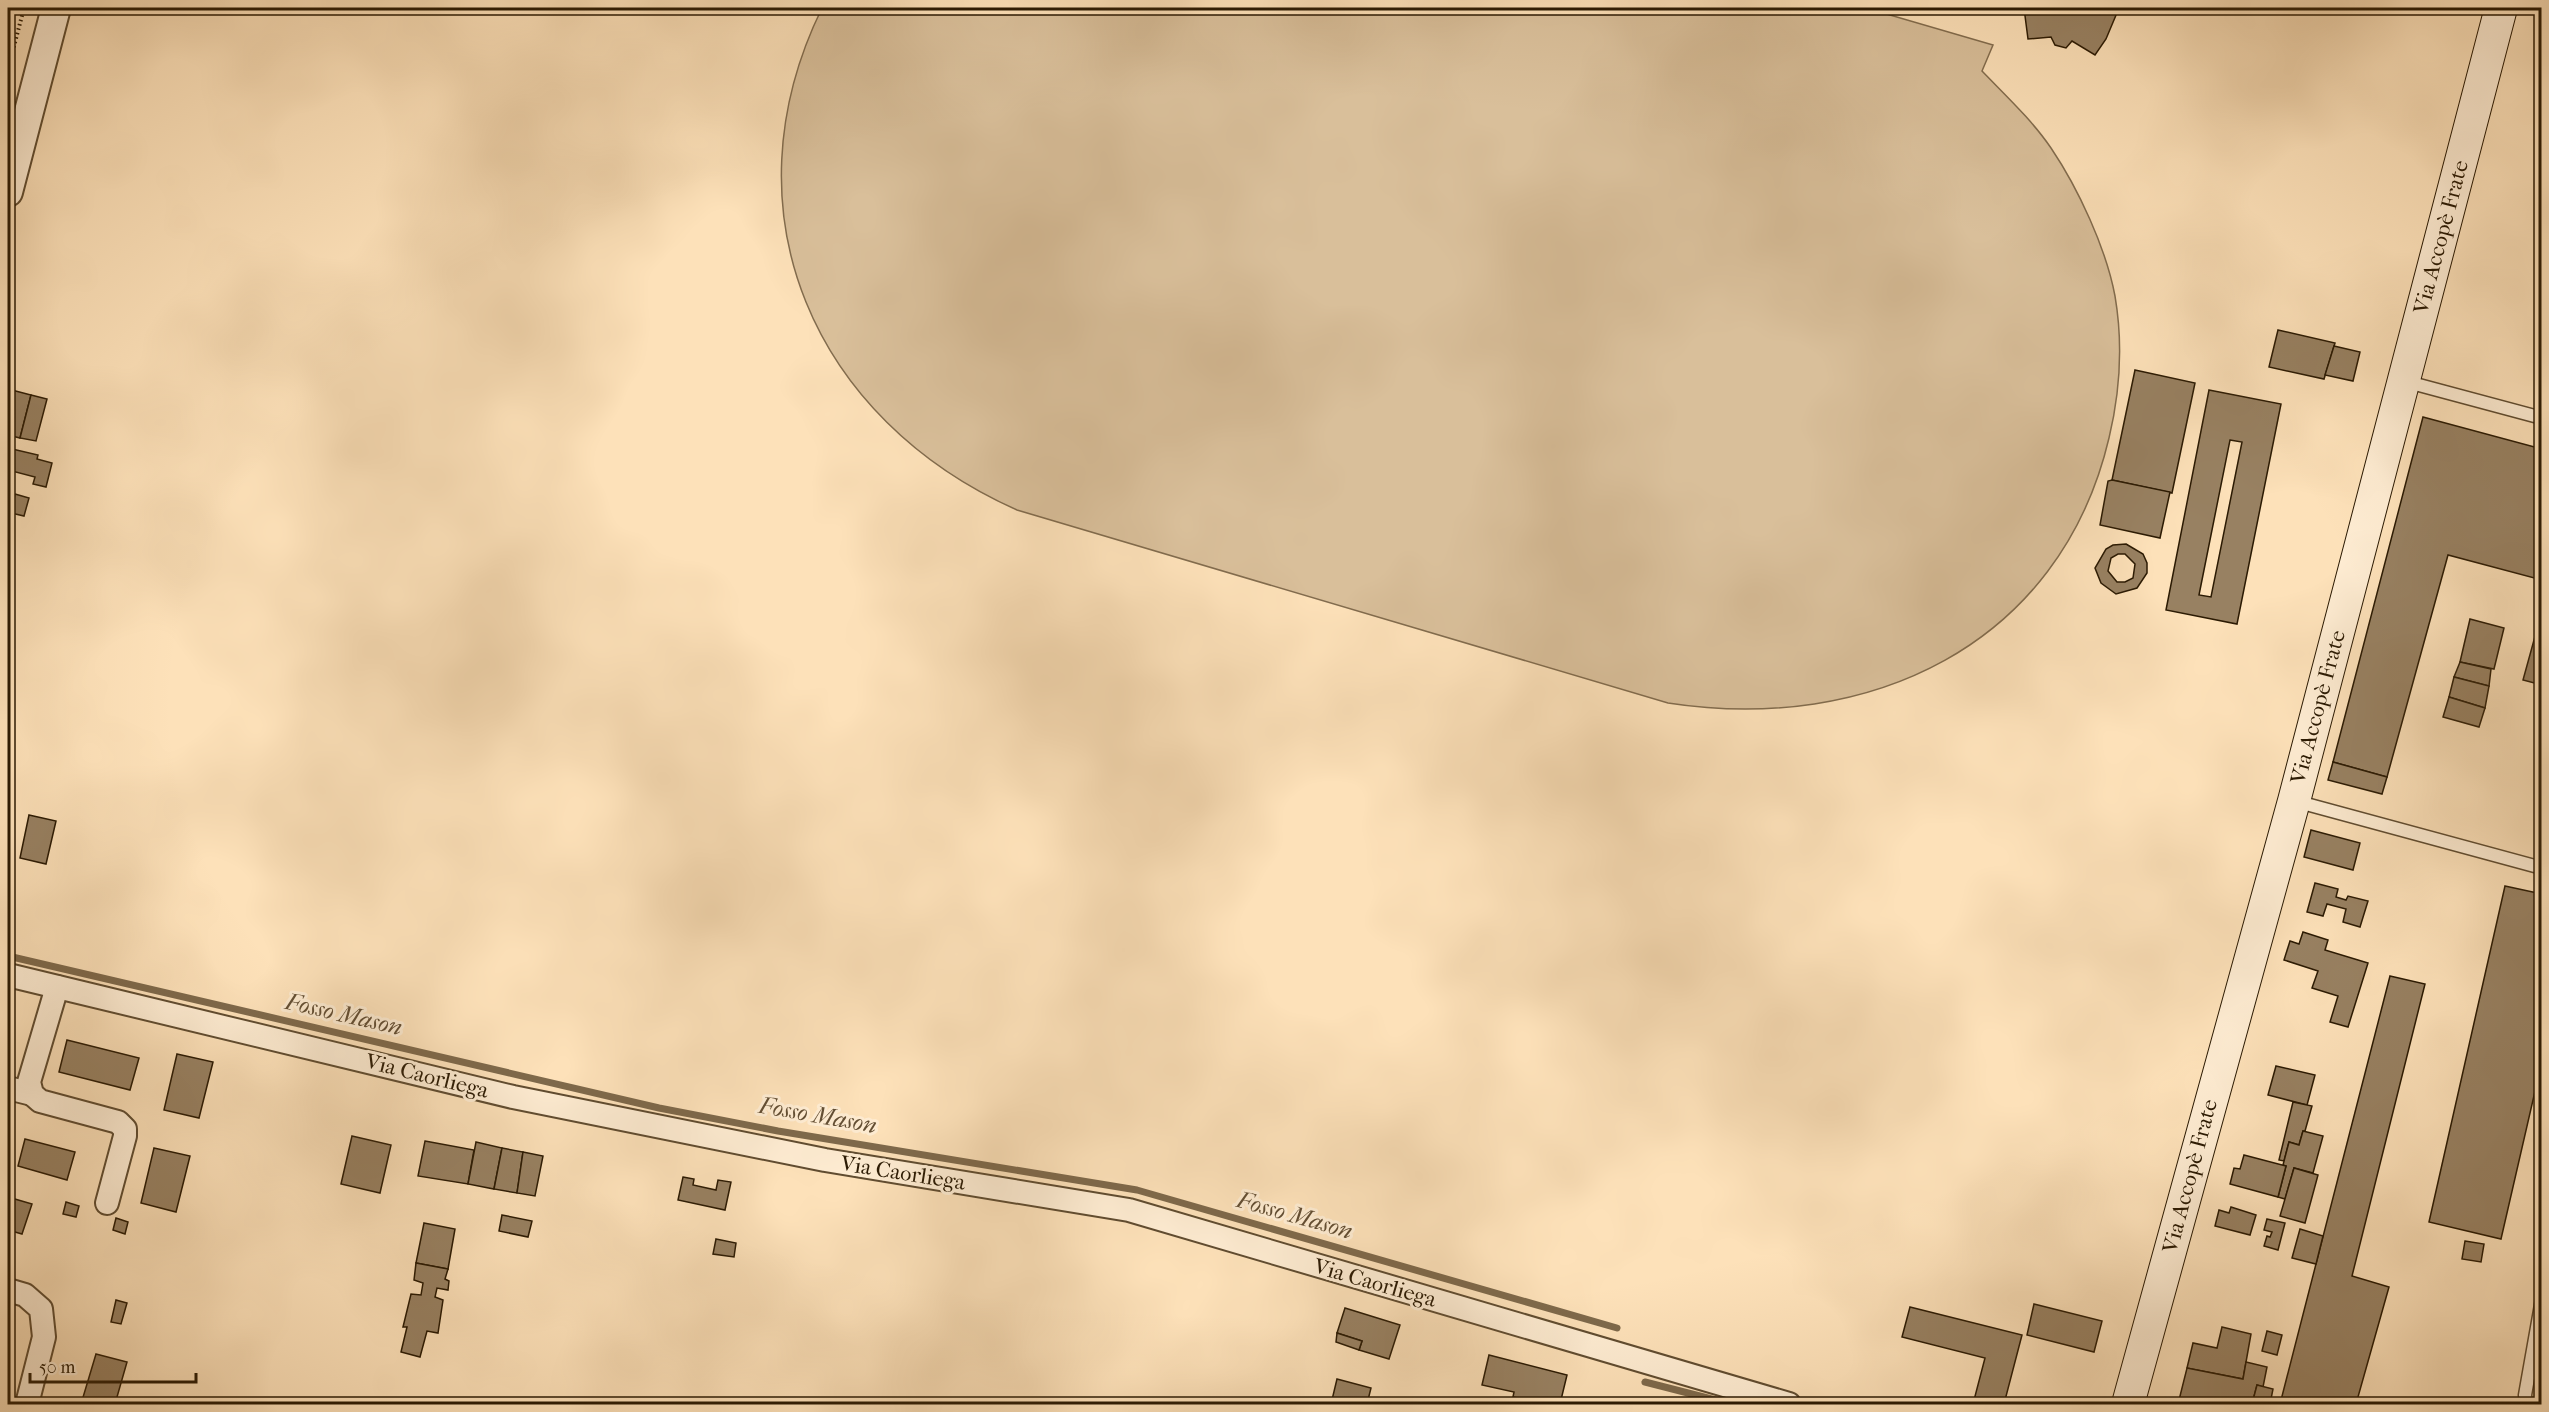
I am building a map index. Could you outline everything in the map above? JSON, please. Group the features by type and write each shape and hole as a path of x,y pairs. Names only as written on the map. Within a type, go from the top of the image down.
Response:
{"main road":[{"name":"Via Accopè Frate","path":"2128,1404 2294,801 2501,8"}],"street":[{"path":"8,192 56,8"},
{"name":"Via Caorliega","path":"8,975 513,1097 825,1160 1129,1210 1789,1404"},
{"path":"32,1094 30,1082 57,987"},
{"path":"8,1088 32,1094 40,1101 118,1122 125,1129 107,1203"},
{"path":"8,1290 25,1295 41,1309 44,1336 27,1404"}],"lane":[{"path":"2403,380 2541,417"},
{"path":"2294,801 2541,868"},
{"path":"2526,1404 2525,1395 2541,1299"}],"path":[{"path":"8,69 24,8"}],"shaded area":[{"path":"822,8 1866,8 1993,45 1982,71 2035,128 2061,164 2090,219 2105,258 2115,296 2120,349 2116,403 2109,438 2084,510 2048,572 2001,621 1945,660 1883,688 1814,704 1742,709 1668,703 1017,510 946,471 887,422 840,365 806,302 786,233 782,160 793,84"}],"building":[{"path":"2024,8 2119,8 2106,39 2095,55 2072,41 2066,48 2055,45 2051,37 2028,39"},
{"path":"2278,330 2335,343 2324,379 2269,367"},
{"path":"2334,346 2360,352 2353,381 2325,375"},
{"path":"2135,370 2195,383 2172,493 2112,480"},
{"path":"8,389 31,395 20,438 8,435"},
{"path":"2209,390 2281,404 2237,624 2166,610","holes":["2230,440 2242,442 2211,597 2199,595"]},
{"path":"31,395 47,399 36,441 20,438"},
{"path":"2423,417 2542,449 2542,580 2448,555 2387,777 2333,762"},
{"path":"8,448 38,455 37,459 52,463 46,487 33,484 35,477 8,470"},
{"path":"2108,481 2170,492 2160,538 2100,525"},
{"path":"15,494 29,498 24,516 11,513"},
{"path":"2126,544 2143,554 2147,563 2147,573 2137,588 2116,594 2101,583 2095,568 2106,549 2113,545","holes":["2118,554 2125,554 2135,564 2133,578 2125,582 2117,582 2108,571 2111,558"]},
{"path":"2542,611 2542,685 2523,680"},
{"path":"2470,619 2504,628 2494,669 2460,662"},
{"path":"2460,662 2491,669 2489,686 2454,677"},
{"path":"2454,677 2489,686 2485,708 2449,697"},
{"path":"2449,697 2485,708 2479,727 2443,717"},
{"path":"2333,762 2387,777 2382,794 2328,780"},
{"path":"29,815 56,821 46,864 20,858"},
{"path":"2311,830 2360,843 2353,870 2304,857"},
{"path":"2315,883 2338,889 2336,897 2346,900 2348,896 2368,901 2360,927 2343,922 2346,909 2327,904 2323,916 2307,912"},
{"path":"2505,886 2542,894 2542,1061 2501,1239 2429,1222"},
{"path":"2303,932 2328,940 2325,950 2368,963 2348,1027 2330,1022 2338,996 2312,988 2318,971 2284,960 2290,941 2299,944"},
{"path":"2390,976 2425,984 2352,1276 2389,1287 2356,1404 2280,1404"},
{"path":"67,1040 139,1058 130,1090 59,1072"},
{"path":"177,1054 213,1062 199,1118 164,1110"},
{"path":"2276,1066 2315,1075 2307,1105 2268,1095"},
{"path":"2293,1102 2312,1106 2299,1145 2289,1142 2284,1161 2279,1160"},
{"path":"2303,1131 2323,1136 2313,1173 2294,1168 2285,1199 2278,1197 2289,1142 2299,1145"},
{"path":"352,1136 391,1145 380,1193 341,1184"},
{"path":"25,1139 75,1152 67,1180 18,1166"},
{"path":"425,1141 474,1150 468,1184 418,1176"},
{"path":"476,1142 502,1148 494,1189 468,1184"},
{"path":"154,1148 190,1156 176,1212 141,1203"},
{"path":"502,1148 523,1152 517,1193 494,1189"},
{"path":"523,1152 543,1156 535,1196 517,1193"},
{"path":"2244,1155 2286,1166 2278,1197 2230,1184 2234,1168 2240,1169"},
{"path":"2294,1168 2318,1175 2305,1223 2280,1216"},
{"path":"683,1177 694,1179 693,1185 716,1190 718,1180 731,1182 725,1210 678,1200"},
{"path":"8,1197 32,1204 22,1234 8,1230"},
{"path":"66,1202 79,1206 76,1217 63,1214"},
{"path":"2231,1207 2256,1215 2250,1235 2215,1226 2219,1210 2229,1213"},
{"path":"502,1215 532,1221 528,1237 499,1231"},
{"path":"116,1218 128,1222 125,1234 113,1230"},
{"path":"2267,1219 2285,1223 2278,1250 2264,1246 2267,1236 2270,1237 2272,1232 2264,1230"},
{"path":"424,1223 455,1229 448,1269 416,1263"},
{"path":"2300,1229 2323,1236 2316,1264 2292,1258"},
{"path":"716,1239 736,1243 734,1257 713,1254"},
{"path":"2465,1241 2484,1244 2481,1262 2462,1259"},
{"path":"416,1263 448,1269 445,1279 449,1281 448,1290 437,1288 435,1297 443,1300 438,1333 427,1331 420,1357 401,1352 407,1327 403,1327 411,1294 421,1295 423,1283 414,1280"},
{"path":"116,1300 127,1303 121,1324 111,1322"},
{"path":"2034,1304 2102,1321 2094,1352 2027,1335"},
{"path":"1910,1307 2022,1335 2004,1404 1973,1404 1985,1358 1902,1337"},
{"path":"1345,1308 1400,1325 1389,1359 1359,1350 1362,1341 1337,1333"},
{"path":"2222,1327 2251,1334 2243,1379 2187,1368 2193,1343 2217,1348"},
{"path":"2267,1331 2282,1335 2277,1355 2262,1351"},
{"path":"1337,1333 1362,1341 1359,1350 1336,1342"},
{"path":"96,1354 127,1362 115,1404 81,1404"},
{"path":"1489,1355 1567,1375 1560,1404 1545,1404 1513,1397 1514,1392 1482,1385"},
{"path":"2246,1362 2267,1367 2263,1387 2257,1385 2252,1404 2178,1404 2187,1368 2243,1379"},
{"path":"1337,1379 1371,1388 1367,1404 1331,1404"},
{"path":"2257,1385 2273,1389 2270,1404 2252,1404"}],"waterway":[{"name":"Fosso Mason","path":"8,956 659,1108 778,1131 1137,1190 1617,1328"},
{"name":"Fosso Mason","path":"1645,1382 1731,1404"}]}
